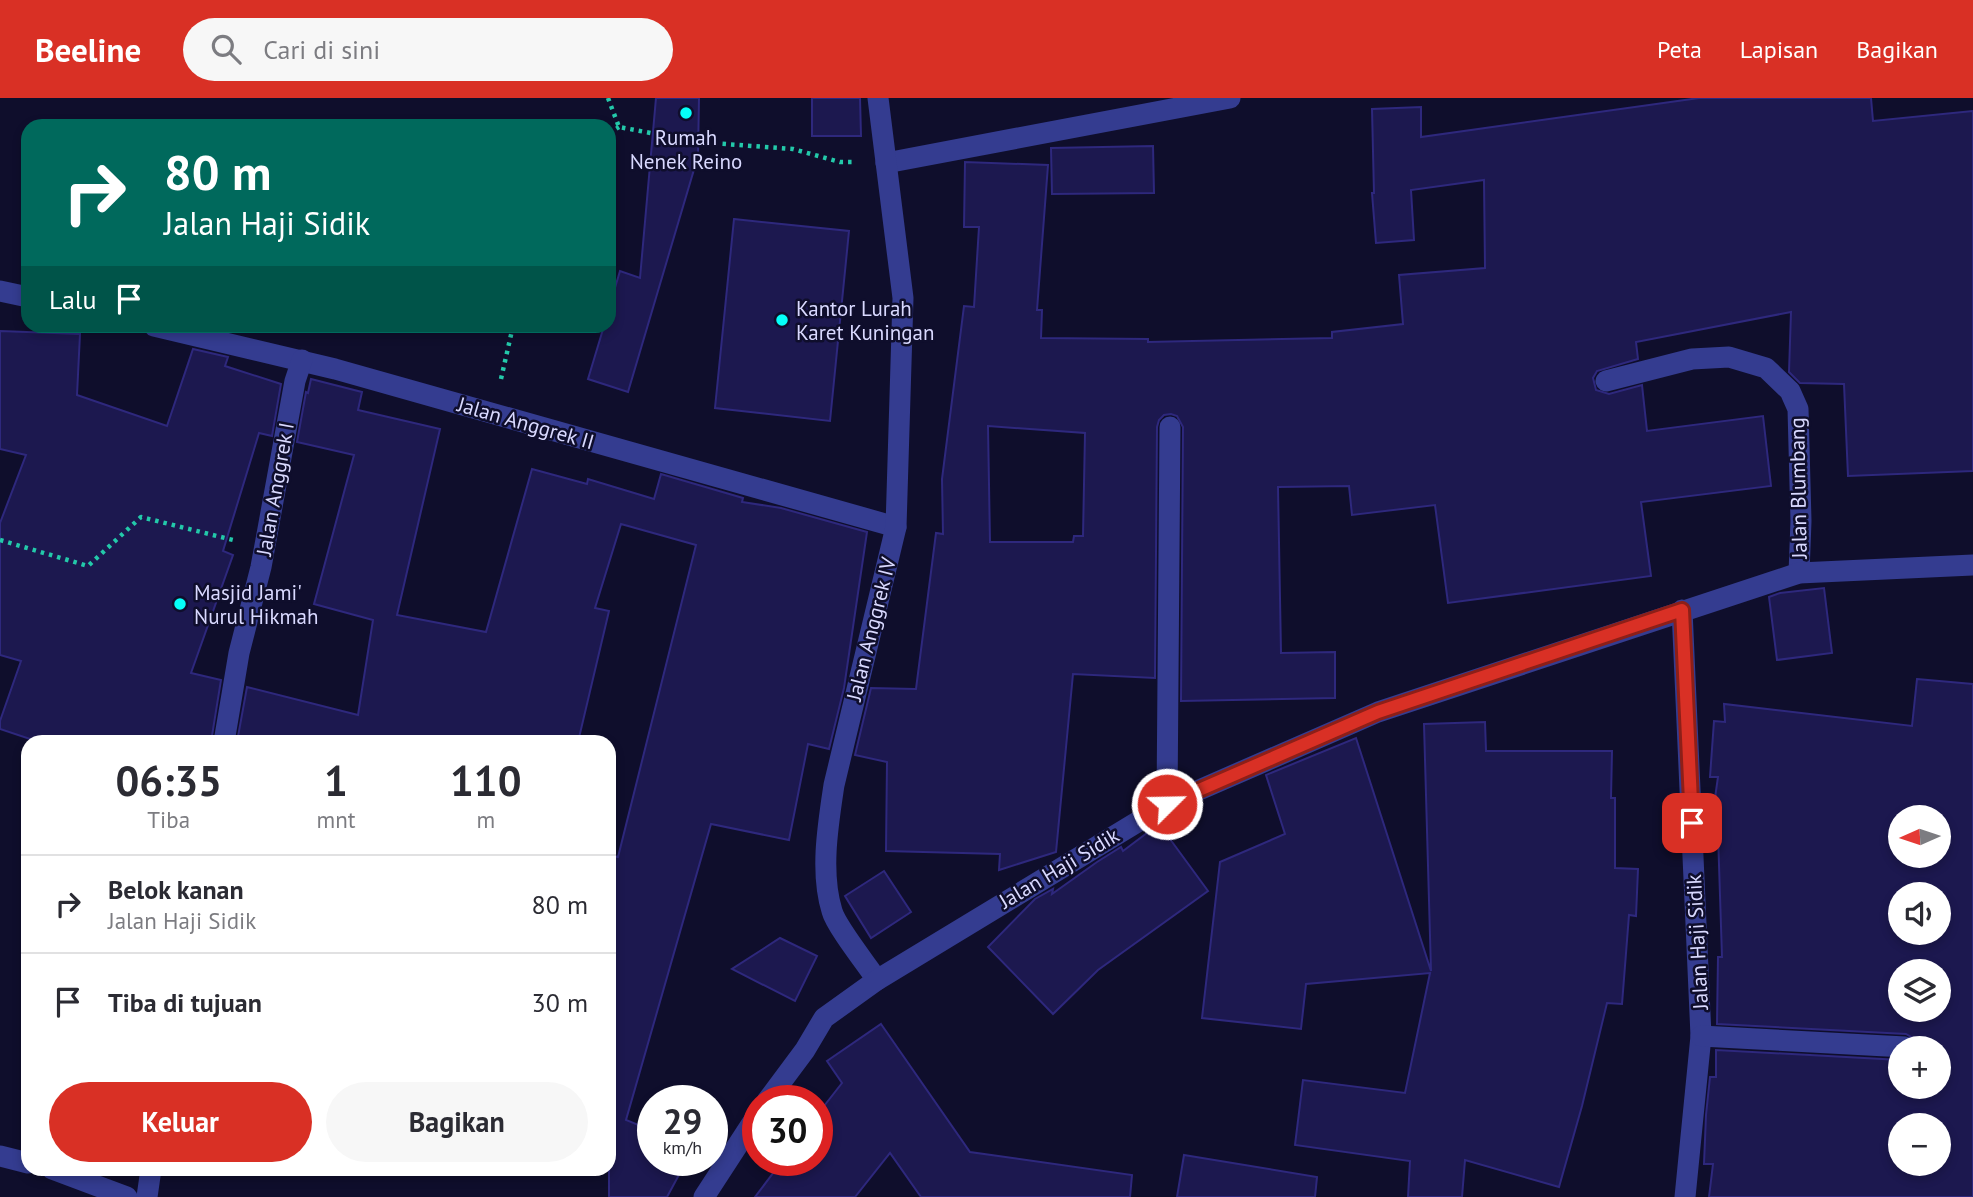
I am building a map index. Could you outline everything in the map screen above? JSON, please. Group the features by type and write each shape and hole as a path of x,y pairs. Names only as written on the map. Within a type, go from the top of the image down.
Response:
{"street":[{"name":"Jalan Anggrek IV","path":"877,980 832,913 827,878 828,826 834,785 896,527 903,298 878,98"},
{"path":"886,163 1230,98"},
{"path":"0,291 21,296"},
{"name":"Jalan Anggrek II","path":"184,333 302,360 896,527"},
{"name":"Jalan Blumbang","path":"1606,381 1692,359 1729,357 1766,368 1790,391 1798,408 1801,522 1799,573"},
{"name":"Jalan Anggrek I","path":"225,735 239,653 264,548 295,381 302,360"},
{"path":"1167,804 1170,427"},
{"name":"Jalan Blumbang","path":"1682,610 1799,573 1973,565"},
{"name":"Jalan Haji Sidik","path":"877,980 1167,804 1378,712 1682,610 1701,1036 1685,1197"},
{"path":"780,1085 824,1018 877,980"},
{"path":"1701,1036 1888,1046"},
{"path":"704,1197 742,1139"},
{"path":"0,1156 21,1161"},
{"path":"71,1176 127,1197"},
{"path":"147,1197 150,1176"}],"path":[{"path":"608,98 615,119"},
{"path":"616,121 618,127 698,142 793,149 840,162 886,163"},
{"path":"493,414 511,333"},
{"path":"0,540 88,566 141,517 264,548"}],"building":[{"path":"656,98 699,98 698,156 628,392 588,379 602,333 616,333 616,284 620,271 640,278"},
{"path":"812,98 860,98 861,136 812,136"},
{"path":"1699,98 1871,98 1873,121 1973,111 1973,471 1848,476 1844,384 1800,383 1789,372 1791,312 1636,342 1638,359 1597,371 1593,378 1596,390 1609,394 1642,385 1647,431 1763,416 1771,486 1641,502 1651,576 1448,603 1435,505 1352,515 1349,486 1278,487 1281,653 1335,652 1335,698 1181,701 1183,427 1177,416 1164,415 1157,427 1155,678 1073,674 1056,852 999,870 1000,854 886,851 887,762 855,755 871,688 916,689 936,533 943,534 942,479 964,306 974,307 979,227 964,227 965,162 1048,165 1037,310 1042,310 1041,338 1148,339 1148,342 1332,338 1332,332 1403,324 1399,275 1485,268 1484,180 1411,190 1414,240 1376,243 1372,193 1372,109 1421,107 1421,137","holes":["988,426 1085,433 1083,536 1074,536 1073,542 990,542"]},
{"path":"1153,146 1154,193 1052,194 1051,148"},
{"name":"Kantor Lurah Karet Kuningan","path":"734,219 849,231 830,421 715,408"},
{"path":"0,331 80,334 77,395 167,426 193,349 228,357 225,366 281,384 272,436 259,433 223,551 233,555 191,673 221,680 212,735 21,736 0,729 0,721 21,661 0,655 0,523 26,455 0,449"},
{"path":"311,379 362,392 358,410 440,429 397,615 486,632 532,469 587,484 588,479 654,499 661,474 743,498 742,502 781,508 867,532 844,688 829,749 808,744 789,840 711,824 626,1120 637,1124 637,1176 678,1176 667,1197 609,1197 609,1176 616,1176 616,857 696,545 621,524 595,608 609,611 580,735 238,735 247,687 358,715 373,620 314,604 354,455 297,442 306,392 308,393"},
{"path":"1824,588 1832,653 1777,660 1769,597 1780,593"},
{"path":"1917,679 1973,684 1973,1197 1709,1197 1713,1164 1704,1164 1706,1115 1710,1077 1716,1077 1716,1050 1888,1059 1888,1099 1951,1099 1951,1036 1909,1036 1717,1024 1718,957 1722,957 1718,834 1710,833 1718,777 1710,777 1714,721 1725,722 1724,704 1912,726"},
{"path":"1485,722 1486,751 1612,751 1611,798 1615,798 1615,868 1638,869 1636,916 1629,915 1622,1004 1607,1003 1559,1187 1465,1160 1462,1197 1408,1197 1410,1161 1295,1145 1303,1080 1405,1093 1430,973 1306,984 1301,1029 1202,1018 1220,862 1285,834 1266,775 1356,738 1431,971 1424,724"},
{"path":"1159,824 1208,891 1098,970 1053,1014 988,947 1035,899 1053,889 1052,894 1121,847 1123,851"},
{"path":"884,871 911,912 871,938 845,896"},
{"path":"780,938 817,956 795,1001 732,969"},
{"path":"881,1024 970,1152 1132,1175 1130,1197 921,1197 890,1153 855,1197 755,1197 771,1176 833,1176 833,1095 842,1083 827,1061"},
{"path":"1184,1155 1317,1177 1315,1197 1177,1197"}],"place":[{"name":"Rumah Nenek Reino","path":"686,113"},
{"name":"Kantor Lurah Karet Kuningan","path":"782,320"},
{"name":"Masjid Jami' Nurul Hikmah","path":"180,604"}],"route":[{"path":"1167,804 1378,712 1682,610 1692,823"}]}
